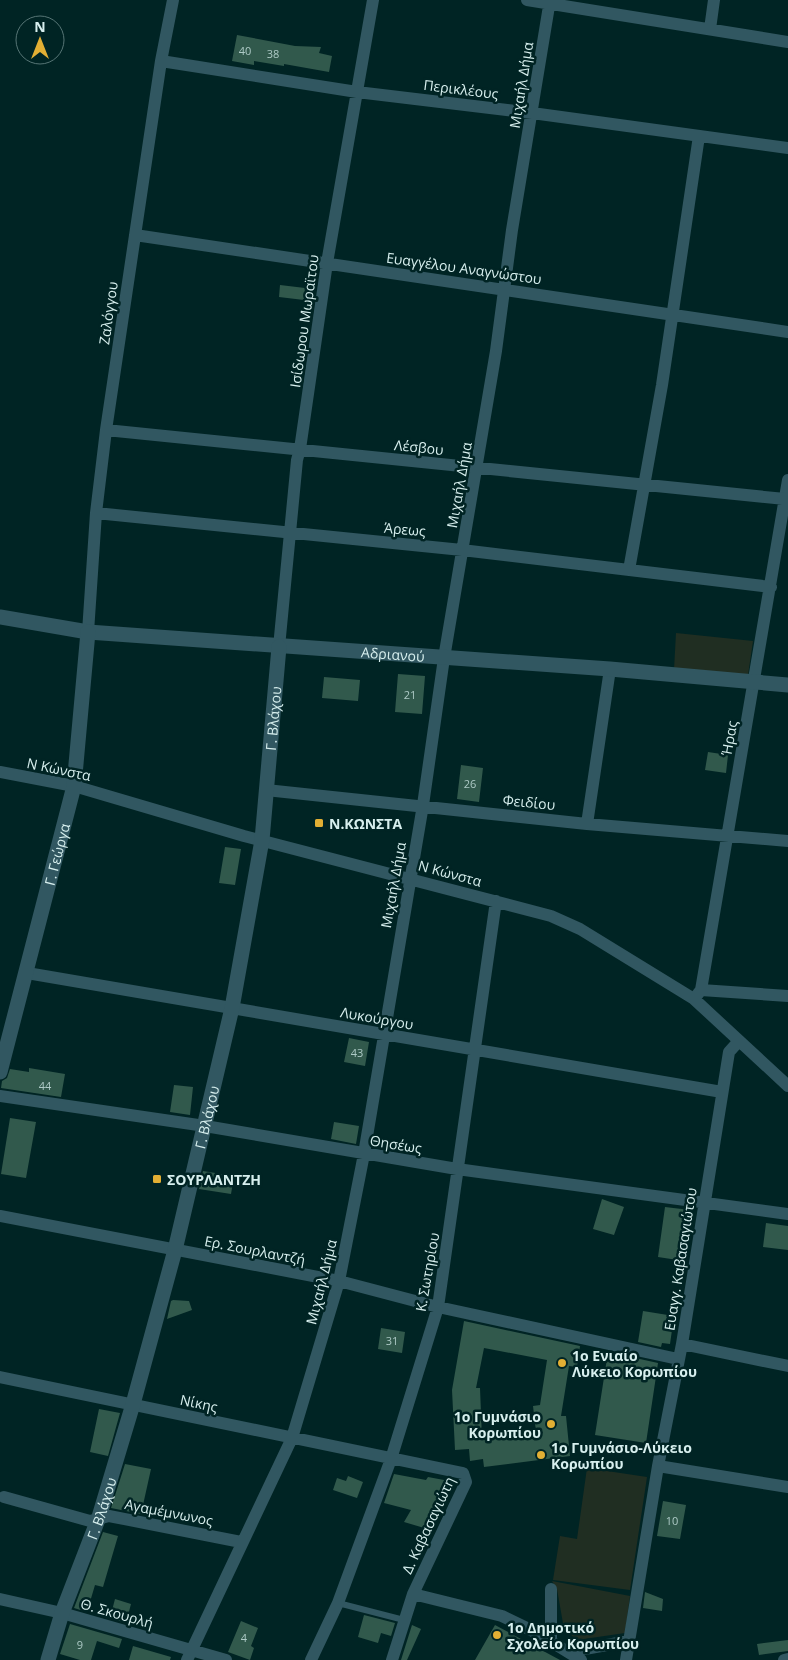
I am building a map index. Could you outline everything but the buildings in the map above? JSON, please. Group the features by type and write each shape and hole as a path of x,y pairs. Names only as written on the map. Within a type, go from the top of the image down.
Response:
{"street":[{"name":"Ζαλόγγου","path":"88,632 96,513 106,430 134,235 172,0"},
{"name":"Ισίδωρου Μωραϊτου","path":"278,647 291,534 296,460 300,449 327,263 373,0"},
{"path":"527,0 550,2 788,42"},
{"path":"710,29 714,0"},
{"name":"Μιχαήλ Δήμα","path":"189,1654 292,1438 339,1281 364,1154 382,1034 423,806 444,658 477,468 550,2"},
{"name":"Περικλέους","path":"161,61 357,92 532,112 788,148"},
{"path":"629,570 700,136"},
{"name":"Ευαγγέλου Αναγνώστου","path":"134,235 788,332"},
{"name":"Λέσβου","path":"106,430 786,499"},
{"name":"Ήρας","path":"697,995 728,836 788,480"},
{"name":"Άρεως","path":"96,513 462,550 771,587"},
{"name":"Αδριανού","path":"0,617 88,632 278,647 610,669 788,685"},
{"name":"Γ. Γεώργα","path":"0,1072 74,786 88,632"},
{"name":"Γ. Βλάχου","path":"48,1660 62,1613 99,1517 133,1404 175,1250 232,1008 262,840 278,647"},
{"path":"587,824 610,669"},
{"name":"Ν Κώνστα","path":"0,772 74,786 262,840 551,916 580,929 697,995 738,1042 788,1086"},
{"name":"Φειδίου","path":"266,790 587,824 788,841"},
{"name":"Κ. Σωτηρίου","path":"311,1660 338,1603 391,1459 438,1307 496,901"},
{"name":"Λυκούργου","path":"27,973 722,1092"},
{"path":"697,995 788,996"},
{"name":"Ευαγγ. Καβασαγιώτου","path":"626,1660 658,1466 682,1344 729,1052 738,1042"},
{"name":"Θησέως","path":"0,1096 205,1126 457,1169 788,1214"},
{"name":"Ερ. Σουρλαντζή","path":"0,1216 339,1281 438,1307 678,1359"},
{"path":"682,1344 788,1366"},
{"name":"Νίκης","path":"0,1377 391,1459"},
{"name":"Δ. Καβασαγιώτη","path":"391,1459 450,1469 466,1475 466,1482 413,1594 392,1660"},
{"path":"658,1466 788,1487"},
{"name":"Αγαμέμνωνος","path":"4,1497 90,1520 109,1516 241,1542"},
{"path":"551,1589 551,1642"},
{"path":"413,1594 502,1616 582,1660"},
{"name":"Θ. Σκουρλή","path":"0,1599 62,1613 189,1654 226,1660"},
{"path":"568,1652 629,1641"},
{"path":"784,1660 788,1659"}],"lane":[{"path":"338,1603 404,1620"}],"green space":[{"path":"676,633 753,641 748,675 674,670"},
{"path":"587,1468 647,1477 630,1590 553,1580 560,1536 577,1539"},
{"path":"552,1581 630,1596 625,1633 577,1640 564,1629 557,1589"}],"place":[{"name":"Ν.ΚΩΝΣΤΑ","path":"319,823"},
{"name":"ΣΟΥΡΛΑΝΤΖΗ","path":"157,1179"},
{"name":"1ο Ενιαίο Λύκειο Κορωπίου","path":"562,1363"},
{"name":"1ο Γυμνάσιο Κορωπίου","path":"551,1424"},
{"name":"1ο Γυμνάσιο-Λύκειο Κορωπίου","path":"541,1455"},
{"name":"1ο Δημοτικό Σχολείο Κορωπίου","path":"497,1635"}]}
